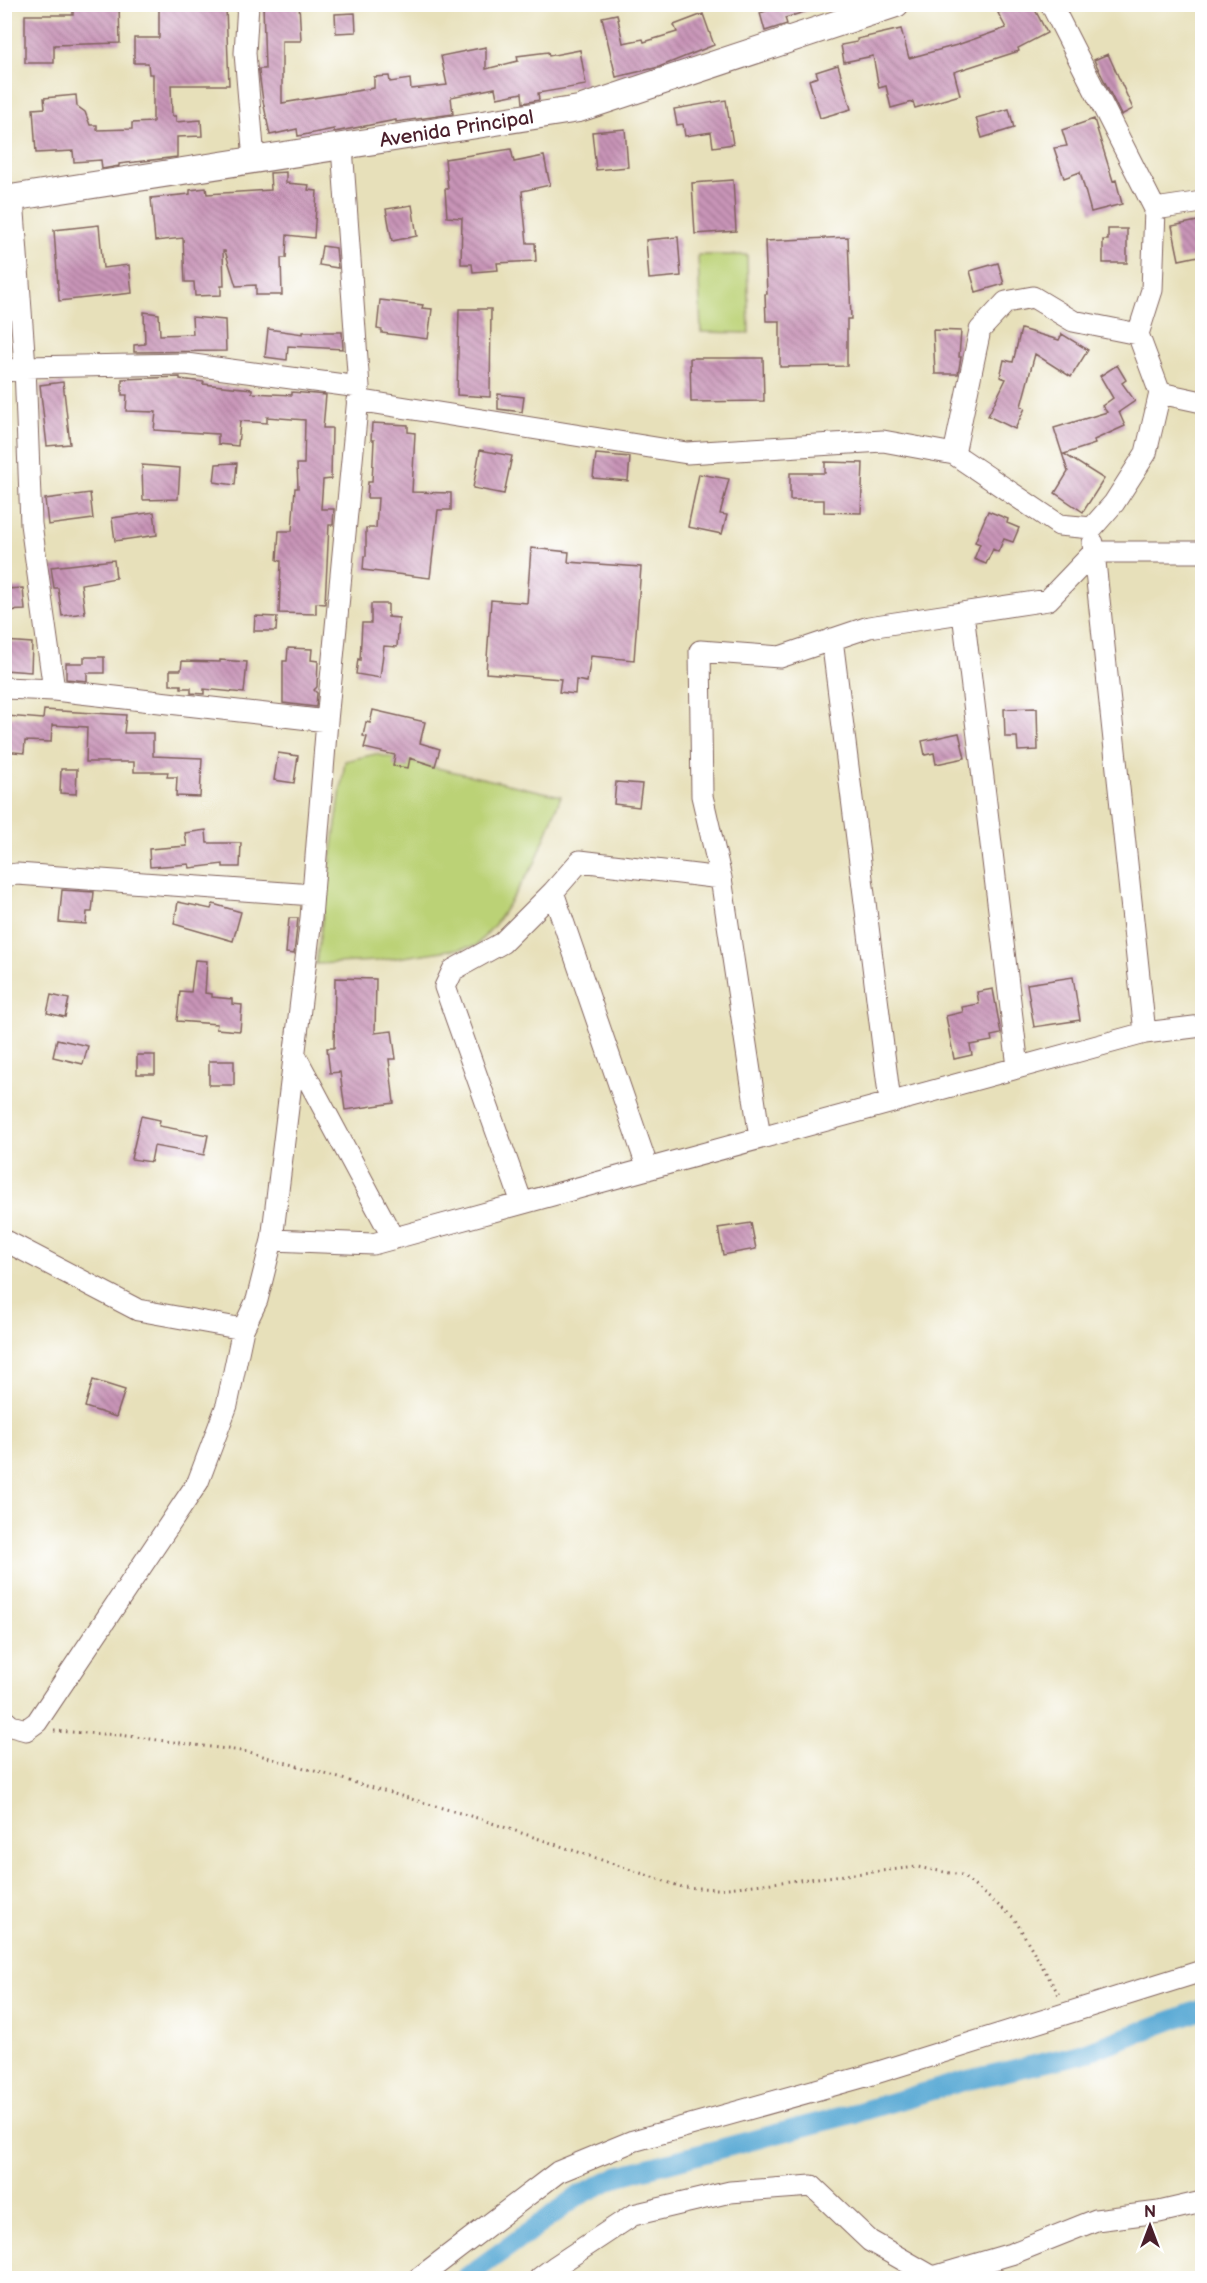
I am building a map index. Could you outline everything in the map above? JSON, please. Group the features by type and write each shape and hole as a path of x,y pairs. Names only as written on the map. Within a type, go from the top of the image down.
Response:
{"main road":[{"name":"Avenida Principal","path":"9,199 579,109 896,4"}],"street":[{"path":"248,4 245,52 254,160"},
{"path":"1051,4 1155,209 1152,290 1138,334 1160,393 1146,453 1114,503 1092,528 1145,1033"},
{"path":"4,1720 11,1726 26,1730 37,1722 198,1482 227,1405 243,1329 257,1300 272,1240 313,895 358,393 342,147"},
{"path":"9,199 25,367 31,524 54,690"},
{"path":"1155,209 1203,202"},
{"path":"954,454 980,330 1006,302 1033,297 1073,321 1138,334"},
{"path":"4,372 25,367 186,364 687,453 883,441 954,454 1059,525 1092,528"},
{"path":"1160,393 1203,402"},
{"path":"760,1138 721,878 702,796 700,651 780,657 869,627 1048,600 1094,552 1203,552"},
{"path":"963,613 1018,1067"},
{"path":"832,639 890,1102"},
{"path":"4,688 54,690 327,721"},
{"path":"522,1203 445,987 453,970 502,943 553,892 579,861 721,878"},
{"path":"4,876 16,874 313,895"},
{"path":"553,892 648,1168"},
{"path":"272,1240 373,1244 1145,1033 1203,1026"},
{"path":"295,1054 393,1238"},
{"path":"4,1240 138,1310 243,1329"},
{"path":"419,2278 558,2172 622,2145 866,2076 1203,1971"},
{"path":"540,2278 633,2215 730,2192 812,2186 870,2241 933,2277 1011,2254 1096,2220 1159,2212 1203,2202"}],"path":[{"path":"26,1730 120,1736 249,1752 477,1818 682,1887 718,1889 917,1867 961,1875 1014,1918 1070,2013"}],"green space":[{"path":"698,255 747,255 749,333 701,332"},
{"path":"375,754 561,796 535,863 496,923 476,946 377,961 316,964 345,761"}],"building":[{"path":"73,4 119,4 120,43 54,45 54,63 25,63 25,15 73,15"},
{"path":"159,4 185,4 185,9 226,8 229,85 171,85 172,116 176,116 176,122 201,120 202,136 177,137 177,157 119,164 119,166 102,169 101,160 74,162 73,151 36,153 33,109 45,108 44,98 76,95 77,106 85,112 90,125 97,125 97,130 132,129 132,123 153,122 153,74 149,74 148,63 134,63 134,38 159,38"},
{"path":"263,4 299,4 301,41 282,41 282,103 374,88 374,77 389,76 390,82 410,79 411,89 447,85 441,56 486,47 486,69 518,61 517,56 548,52 549,56 580,50 586,85 538,93 539,100 523,103 522,93 497,98 495,88 451,97 453,114 396,122 396,120 334,132 334,129 298,136 297,129 270,135 259,72 259,69 265,69"},
{"path":"764,4 816,4 817,8 785,18 787,24 765,31 760,13 766,11"},
{"path":"1014,4 1032,4 1047,33 1018,48 1019,51 954,72 960,95 915,108 913,102 891,108 886,86 879,88 873,56 844,62 841,45 901,29 909,58 957,45 1006,28 998,13"},
{"path":"355,13 356,32 336,33 335,14"},
{"path":"617,14 623,43 643,39 644,42 677,32 674,25 703,14 714,45 659,67 616,77 602,17"},
{"path":"1108,54 1133,109 1121,115 1094,60"},
{"path":"838,65 851,109 820,118 809,80 818,77 816,72"},
{"path":"726,100 733,144 713,147 711,132 685,136 683,124 677,125 674,109"},
{"path":"1009,109 1014,128 982,138 976,118"},
{"path":"1094,119 1113,181 1116,180 1122,204 1091,212 1080,172 1064,178 1054,148 1067,146 1062,130"},
{"path":"625,129 628,167 596,170 592,132"},
{"path":"511,149 514,162 544,156 550,185 522,191 527,243 535,243 536,261 497,263 498,270 473,272 472,264 461,264 462,218 447,217 445,189 448,189 445,159"},
{"path":"286,172 286,183 309,185 308,190 317,191 314,238 287,235 286,258 281,258 282,295 256,295 256,285 236,286 225,251 223,251 224,286 221,286 221,295 195,296 194,282 185,282 183,238 155,241 151,198 190,194 190,190 206,188 207,194 271,190 270,173"},
{"path":"733,180 736,231 695,234 692,183"},
{"path":"412,205 417,236 392,241 386,209"},
{"path":"1203,220 1203,255 1179,260 1172,226"},
{"path":"99,225 103,268 129,265 132,293 59,301 54,230"},
{"path":"1108,229 1127,229 1127,263 1103,263 1103,240 1108,240"},
{"path":"678,237 681,276 649,279 646,240"},
{"path":"848,237 851,319 847,319 847,366 780,367 780,321 766,321 765,241"},
{"path":"322,246 336,248 338,268 319,265"},
{"path":"998,263 1004,284 976,292 970,271"},
{"path":"380,300 423,305 422,308 432,309 428,339 382,333 382,330 377,329"},
{"path":"459,309 491,309 490,397 457,395"},
{"path":"144,312 159,314 160,335 193,334 192,317 225,320 226,351 134,352 134,345 145,344"},
{"path":"268,329 303,334 303,332 342,332 343,349 288,346 287,360 265,357"},
{"path":"1021,329 1059,340 1062,334 1088,350 1071,377 1035,354 1021,406 1025,408 1015,429 988,416 1006,379 1000,377 1004,360 1013,362"},
{"path":"933,330 961,331 959,357 961,357 958,374 935,374"},
{"path":"690,358 763,358 764,401 691,402"},
{"path":"1117,365 1126,380 1122,383 1135,401 1119,412 1125,426 1094,440 1095,444 1064,454 1104,479 1083,512 1055,493 1068,472 1054,428 1107,412 1102,406 1113,398 1100,376"},
{"path":"180,377 180,379 204,382 203,384 252,389 252,393 292,395 292,392 326,395 323,428 332,428 331,479 323,480 321,509 334,509 333,525 329,525 325,604 316,603 316,614 279,613 281,561 277,560 279,531 292,531 295,488 298,488 297,464 304,464 305,420 267,417 267,423 240,421 238,446 218,444 218,434 154,430 156,412 126,411 127,395 122,395 122,379"},
{"path":"63,382 70,444 47,446 40,385"},
{"path":"498,394 524,397 522,412 498,409"},
{"path":"372,423 408,425 408,432 415,433 412,492 451,493 451,510 438,510 430,578 363,570 364,556 366,556 366,528 376,528 378,498 367,498 368,482 372,482 374,440 371,440"},
{"path":"480,450 512,456 504,494 473,488"},
{"path":"596,454 630,457 628,481 593,478"},
{"path":"825,462 863,463 861,513 824,512 824,500 790,500 790,473 825,473"},
{"path":"237,463 235,485 214,482 216,464"},
{"path":"142,465 180,468 178,499 143,500"},
{"path":"699,474 729,479 720,514 727,515 722,534 688,527"},
{"path":"90,493 93,519 48,525 45,499"},
{"path":"988,511 1008,519 1007,523 1019,528 1013,542 1004,539 998,552 993,549 986,564 974,559 980,544 975,542"},
{"path":"154,512 157,535 115,541 112,518"},
{"path":"531,548 569,552 568,562 641,567 634,660 591,656 587,682 576,680 575,694 559,692 561,679 486,673 491,600 527,603"},
{"path":"114,560 116,578 81,584 85,613 62,616 58,588 54,588 51,567"},
{"path":"23,588 25,610 4,611 4,589"},
{"path":"371,604 388,604 388,617 399,618 397,647 384,646 380,678 356,674 358,659 360,660 362,623 371,623"},
{"path":"255,616 277,617 276,631 254,631"},
{"path":"4,641 32,643 31,672 4,670"},
{"path":"288,648 312,649 311,660 318,661 317,687 314,690 317,693 316,707 283,703 283,661 287,661"},
{"path":"84,657 104,657 104,673 87,673 87,681 66,679 66,663 84,663"},
{"path":"220,660 247,662 244,693 204,689 204,694 191,693 191,688 170,685 170,670 181,670 182,661 220,662"},
{"path":"1037,708 1038,750 1018,751 1017,737 1005,737 1004,709"},
{"path":"44,710 126,715 124,733 153,733 153,756 202,758 200,797 176,796 177,777 167,777 168,772 134,772 134,762 86,762 87,727 52,725 51,742 25,741 24,753 4,751 7,716 43,719"},
{"path":"373,710 425,722 420,743 440,749 435,766 410,758 408,768 393,766 395,755 364,748 367,737 363,736 366,722 370,723"},
{"path":"959,733 965,758 936,764 934,753 925,755 922,741"},
{"path":"278,753 298,756 294,783 274,780"},
{"path":"61,769 77,769 76,794 60,793"},
{"path":"616,782 642,784 639,807 614,804"},
{"path":"206,830 207,843 241,843 240,867 223,867 223,864 190,868 189,864 150,867 149,849 187,846 185,833"},
{"path":"62,890 94,892 92,912 87,912 86,924 59,922"},
{"path":"178,902 211,909 213,904 241,912 233,941 174,924"},
{"path":"289,918 298,918 294,954 286,953"},
{"path":"195,960 207,961 205,993 212,994 212,997 232,999 232,1004 242,1005 240,1031 216,1029 217,1024 177,1021 180,991 191,992"},
{"path":"1073,977 1080,1020 1034,1027 1027,984"},
{"path":"335,978 376,979 375,1033 392,1031 396,1059 389,1059 394,1103 345,1110 340,1072 330,1073 327,1048 334,1048"},
{"path":"993,989 1001,1034 991,1036 992,1041 970,1045 972,1055 954,1059 946,1016 963,1012 962,1007 979,1004 977,992"},
{"path":"51,995 69,999 65,1017 47,1013"},
{"path":"57,1039 88,1046 83,1064 53,1057"},
{"path":"137,1055 155,1055 155,1074 137,1074"},
{"path":"209,1061 234,1061 234,1085 209,1085"},
{"path":"141,1116 160,1120 159,1126 208,1135 204,1155 154,1146 151,1162 131,1159"},
{"path":"751,1223 756,1249 723,1255 718,1228"},
{"path":"93,1380 125,1390 116,1417 85,1407"}],"waterway":[{"path":"465,2278 580,2195 618,2176 855,2113 964,2081 1081,2054 1202,2009"}]}
